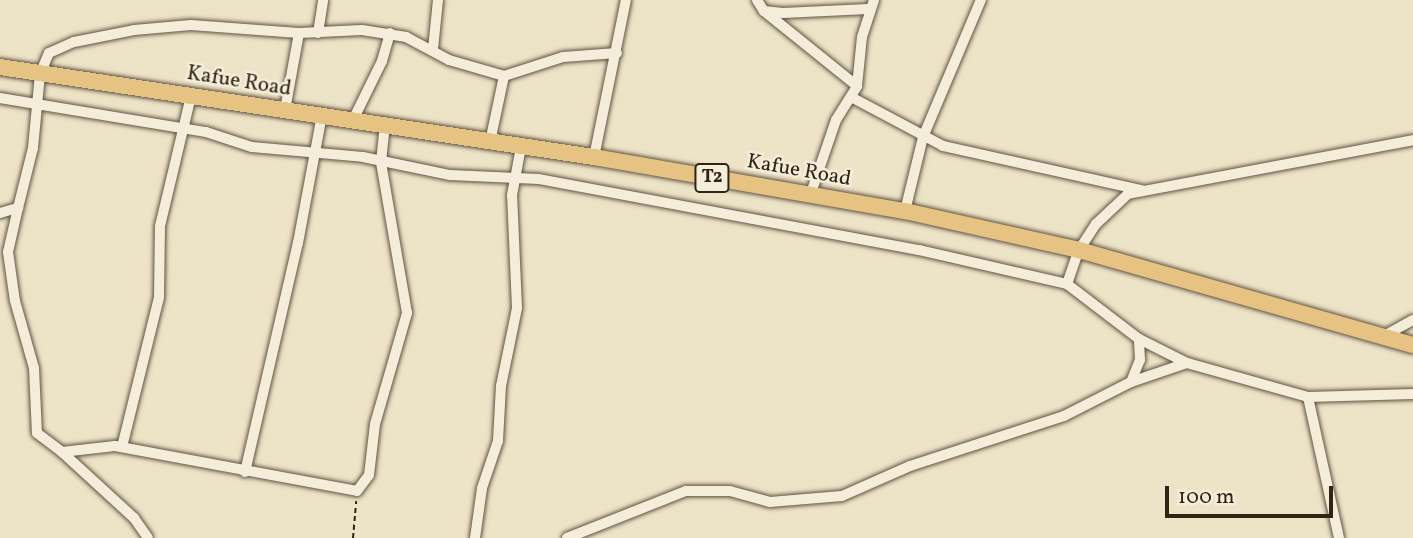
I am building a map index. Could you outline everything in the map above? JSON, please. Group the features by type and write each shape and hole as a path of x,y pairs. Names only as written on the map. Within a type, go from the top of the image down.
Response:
{"highway":[{"name":"Kafue Road","path":"0,67 594,157 905,211 1079,250 1413,345"}],"street":[{"path":"318,33 323,0"},
{"path":"433,49 438,0"},
{"path":"594,157 626,0"},
{"path":"757,0 764,11 857,86"},
{"path":"905,211 923,136 981,0"},
{"path":"764,11 871,5 857,86 836,120 811,193"},
{"path":"148,538 134,519 34,428 33,368 15,301 8,252 33,148 40,74 49,53 61,46 134,30 191,25 299,33 390,33 433,49 449,60 504,76 563,57 617,53"},
{"path":"285,110 299,33"},
{"path":"353,120 382,61 390,33"},
{"path":"490,142 504,76"},
{"path":"122,447 159,297 160,226 181,128 191,96"},
{"path":"851,97 943,146 1142,190"},
{"path":"0,98 181,128 252,147 381,160 450,175 515,178 919,250 1067,284 1139,339 1187,363 1308,397 1413,394"},
{"path":"245,472 298,243 322,115"},
{"path":"62,452 122,447 357,491 369,475 375,424 407,313 381,160 385,125"},
{"path":"1067,284 1079,250 1117,201 1142,190 1413,140"},
{"path":"475,538 482,488 498,441 501,386 517,308 515,178 521,147"},
{"path":"0,213 18,208"},
{"path":"1381,337 1413,320"},
{"path":"1131,382 1140,360 1139,339"},
{"path":"567,538 687,491 730,491 770,502 842,496 910,466 1077,411 1131,382 1187,363"},
{"path":"1308,397 1339,538"}],"path":[{"path":"353,538 357,491"}]}
